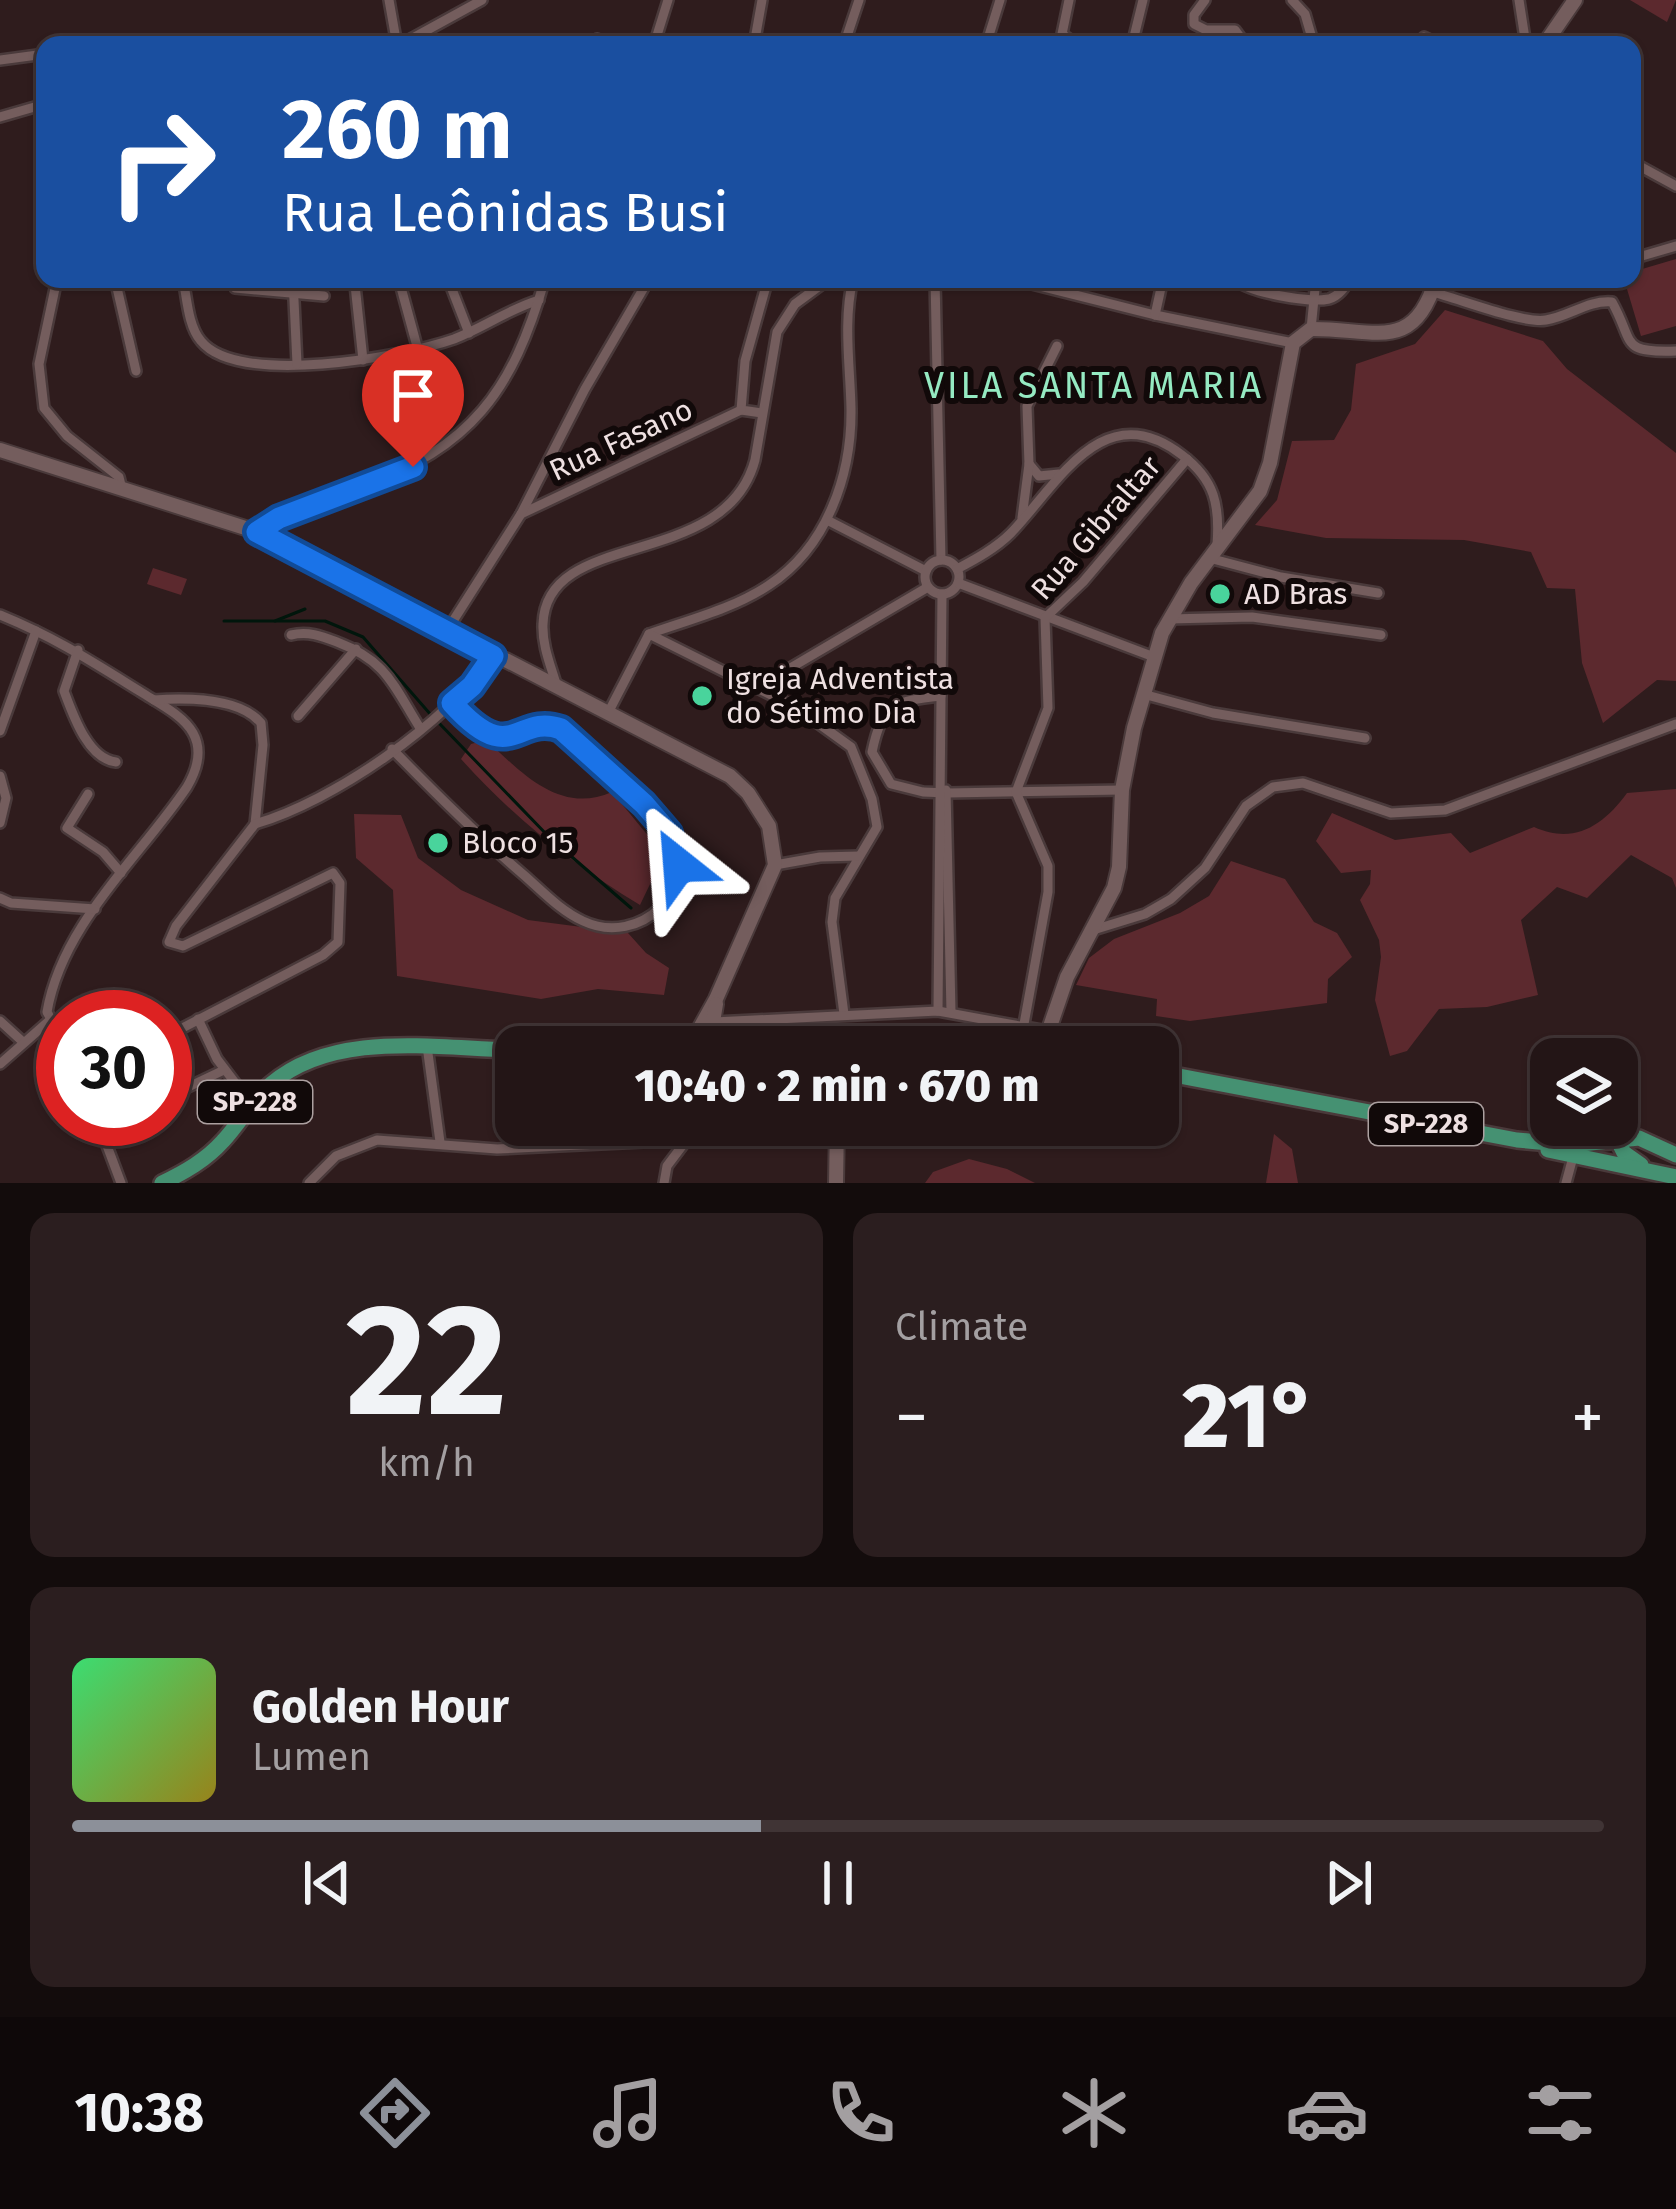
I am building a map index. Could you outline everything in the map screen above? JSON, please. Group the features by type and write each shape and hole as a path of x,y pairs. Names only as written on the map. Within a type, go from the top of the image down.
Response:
{"main road":[{"name":"SP-228","path":"162,1183 203,1160 275,1080 325,1058 427,1046 495,1049"},
{"name":"SP-228","path":"1179,1076 1572,1151 1676,1177"},
{"path":"1638,1138 1676,1155"},
{"path":"1638,1163 1638,1148 1654,1143"},
{"path":"1572,1151 1579,1146"},
{"path":"1572,1151 1606,1151 1613,1146"},
{"path":"1622,1146 1624,1153 1654,1172"}],"street":[{"path":"389,0 397,36"},
{"path":"416,36 482,0"},
{"path":"657,36 668,0"},
{"path":"756,36 762,0"},
{"path":"847,36 859,0"},
{"path":"989,36 1000,0"},
{"path":"1065,36 1070,0"},
{"path":"1134,36 1143,0"},
{"path":"1204,0 1194,24 1206,30 1235,30 1239,36"},
{"path":"1292,0 1305,14 1311,36"},
{"path":"1520,0 1525,36"},
{"path":"1550,36 1575,0"},
{"path":"0,60 36,55"},
{"path":"0,117 36,107"},
{"path":"1641,168 1676,186"},
{"path":"1641,256 1676,246"},
{"path":"55,288 39,364 44,408 53,423 122,485"},
{"path":"117,288 136,371"},
{"path":"185,288 195,332 214,353 232,361 297,364 363,360 418,350 470,333 539,300"},
{"path":"235,288 324,296"},
{"path":"293,288 297,364"},
{"path":"355,288 363,360"},
{"path":"401,288 418,350"},
{"path":"452,288 470,333"},
{"path":"257,532 279,518 413,467 451,440 482,413 507,381 542,288"},
{"path":"446,632 521,514 585,389 645,288"},
{"path":"762,413 741,410 745,361 765,288"},
{"path":"558,688 545,647 543,620 556,585 582,567 690,530 726,510 750,478 782,322 795,304 817,288"},
{"path":"608,712 649,634 768,586 791,567 826,520 842,479 851,430 851,288"},
{"path":"935,288 941,560"},
{"path":"1063,288 1155,315 1293,344"},
{"path":"1155,315 1160,288"},
{"path":"1245,288 1317,298 1339,294 1343,288"},
{"path":"1050,1026 1067,977 1106,906 1119,867 1122,790 1154,657 1169,619 1255,501 1266,478 1293,344 1311,329 1316,288"},
{"path":"1311,329 1399,332 1422,316 1433,288"},
{"path":"1440,288 1536,320 1612,302 1636,348 1676,352"},
{"path":"1022,518 1027,406 1057,346"},
{"name":"Rua Fasano","path":"521,514 741,410"},
{"path":"957,569 993,548 1085,450 1125,436 1158,440 1187,459 1214,490 1219,518 1213,553"},
{"path":"0,450 122,485 257,532 730,776 748,793 769,826 775,866 707,1026"},
{"name":"Rua Gibraltar","path":"1016,792 1048,708 1046,618 1083,582 1187,459"},
{"path":"1028,464 1040,476 1060,474"},
{"path":"826,520 926,571"},
{"path":"1213,553 1281,577 1378,593"},
{"path":"926,571 941,560"},
{"path":"941,560 957,569"},
{"path":"957,569 958,583"},
{"path":"926,571 928,587"},
{"path":"958,583 1154,657"},
{"path":"942,594 958,583"},
{"path":"928,587 942,594"},
{"path":"758,687 928,587"},
{"path":"938,1011 942,594"},
{"path":"0,615 78,650 154,700 195,735 198,766 176,804 95,909 53,990"},
{"path":"1169,619 1252,616 1381,635"},
{"path":"0,731 36,631"},
{"path":"291,635 309,633 356,650 382,668 420,728"},
{"path":"649,634 758,687 843,738 859,765 877,826 839,888 833,909 844,1014"},
{"path":"78,650 64,691 95,751 104,760 116,761"},
{"path":"298,716 356,650"},
{"path":"192,1022 311,961 338,942 340,883 333,873 183,946 169,941 255,824 328,794 392,749 472,686 493,656"},
{"path":"1143,694 1213,712 1365,738"},
{"path":"891,784 873,756 875,739 895,703 940,696"},
{"path":"154,700 199,701 254,715 264,732 255,824"},
{"path":"392,749 453,813 561,908 603,928 646,922 659,912 679,865 669,833 644,804 556,726 500,738 481,729 452,703"},
{"path":"1090,931 1145,914 1172,899 1204,868 1246,806 1273,787 1303,783 1391,812 1445,810 1676,724"},
{"path":"859,765 873,756"},
{"path":"0,776 6,789 0,823"},
{"path":"872,799 891,784 1016,792 1122,790"},
{"path":"1016,792 1048,866 1048,892 1024,1024"},
{"path":"88,794 67,828 103,852 121,873"},
{"path":"775,866 820,857 860,856"},
{"path":"0,898 11,903 95,909"},
{"path":"942,940 951,1012"},
{"path":"708,1022 938,1011 1027,1026"},
{"path":"198,1019 224,1070 252,1105"},
{"path":"0,1021 23,1042"},
{"path":"708,1022 712,1026"},
{"path":"0,1064 36,1032"},
{"path":"427,1046 440,1142"},
{"path":"192,1085 224,1070"},
{"path":"309,1183 336,1156 363,1143 398,1139 497,1149 560,1146"},
{"path":"107,1146 121,1183"},
{"path":"664,1183 667,1166 681,1146"},
{"path":"836,1183 837,1146"},
{"path":"1566,1183 1572,1151"}],"shaded area":[{"path":"1630,0 1676,0 1667,22"},
{"path":"1676,259 1676,326 1641,336 1627,288 1641,288 1641,269"},
{"path":"1445,310 1543,341 1567,369 1676,453 1676,681 1657,680 1603,723 1582,663 1575,589 1547,588 1531,552 1464,540 1326,538 1255,525 1277,500 1292,441 1334,440 1351,410 1356,364 1415,344"},
{"path":"153,568 187,579 181,595 147,584"},
{"path":"486,740 528,777 559,794 593,798 612,792 664,855 640,905 545,839 461,759 471,744"},
{"path":"1676,789 1676,888 1672,878 1631,855 1587,898 1557,887 1521,920 1538,995 1487,1007 1439,1009 1407,1051 1390,1056 1375,1000 1379,940 1360,900 1370,884 1371,870 1341,873 1316,841 1332,813 1395,840 1451,833 1470,853 1534,827 1575,833 1598,823 1627,793"},
{"path":"354,814 401,815 418,858 461,890 528,920 628,933 669,968 664,995 598,989 541,999 397,976 393,890 356,858"},
{"path":"1231,861 1285,879 1314,922 1337,933 1352,957 1328,979 1327,1003 1190,1021 1156,1016 1157,999 1076,985 1089,958 1114,939 1209,896"},
{"path":"1274,1134 1292,1149 1298,1183 1266,1183"},
{"path":"969,1159 1035,1183 925,1183 933,1172"}],"waterway":[{"path":"224,621 275,621 305,609"},
{"path":"275,621 325,621 363,637 431,715"},
{"path":"438,722 550,838 631,908"}],"place":[{"name":"AD Bras","path":"1220,594"},
{"name":"Igreja Adventista do Sétimo Dia","path":"702,696"},
{"name":"Bloco 15","path":"438,843"}],"district":[{"name":"VILA SANTA MARIA","path":"1094,385"}],"route":[{"path":"413,467 279,518 257,532 493,656 472,686 452,703 481,729 500,738 548,726 561,729 644,804 669,833 679,865"}]}
